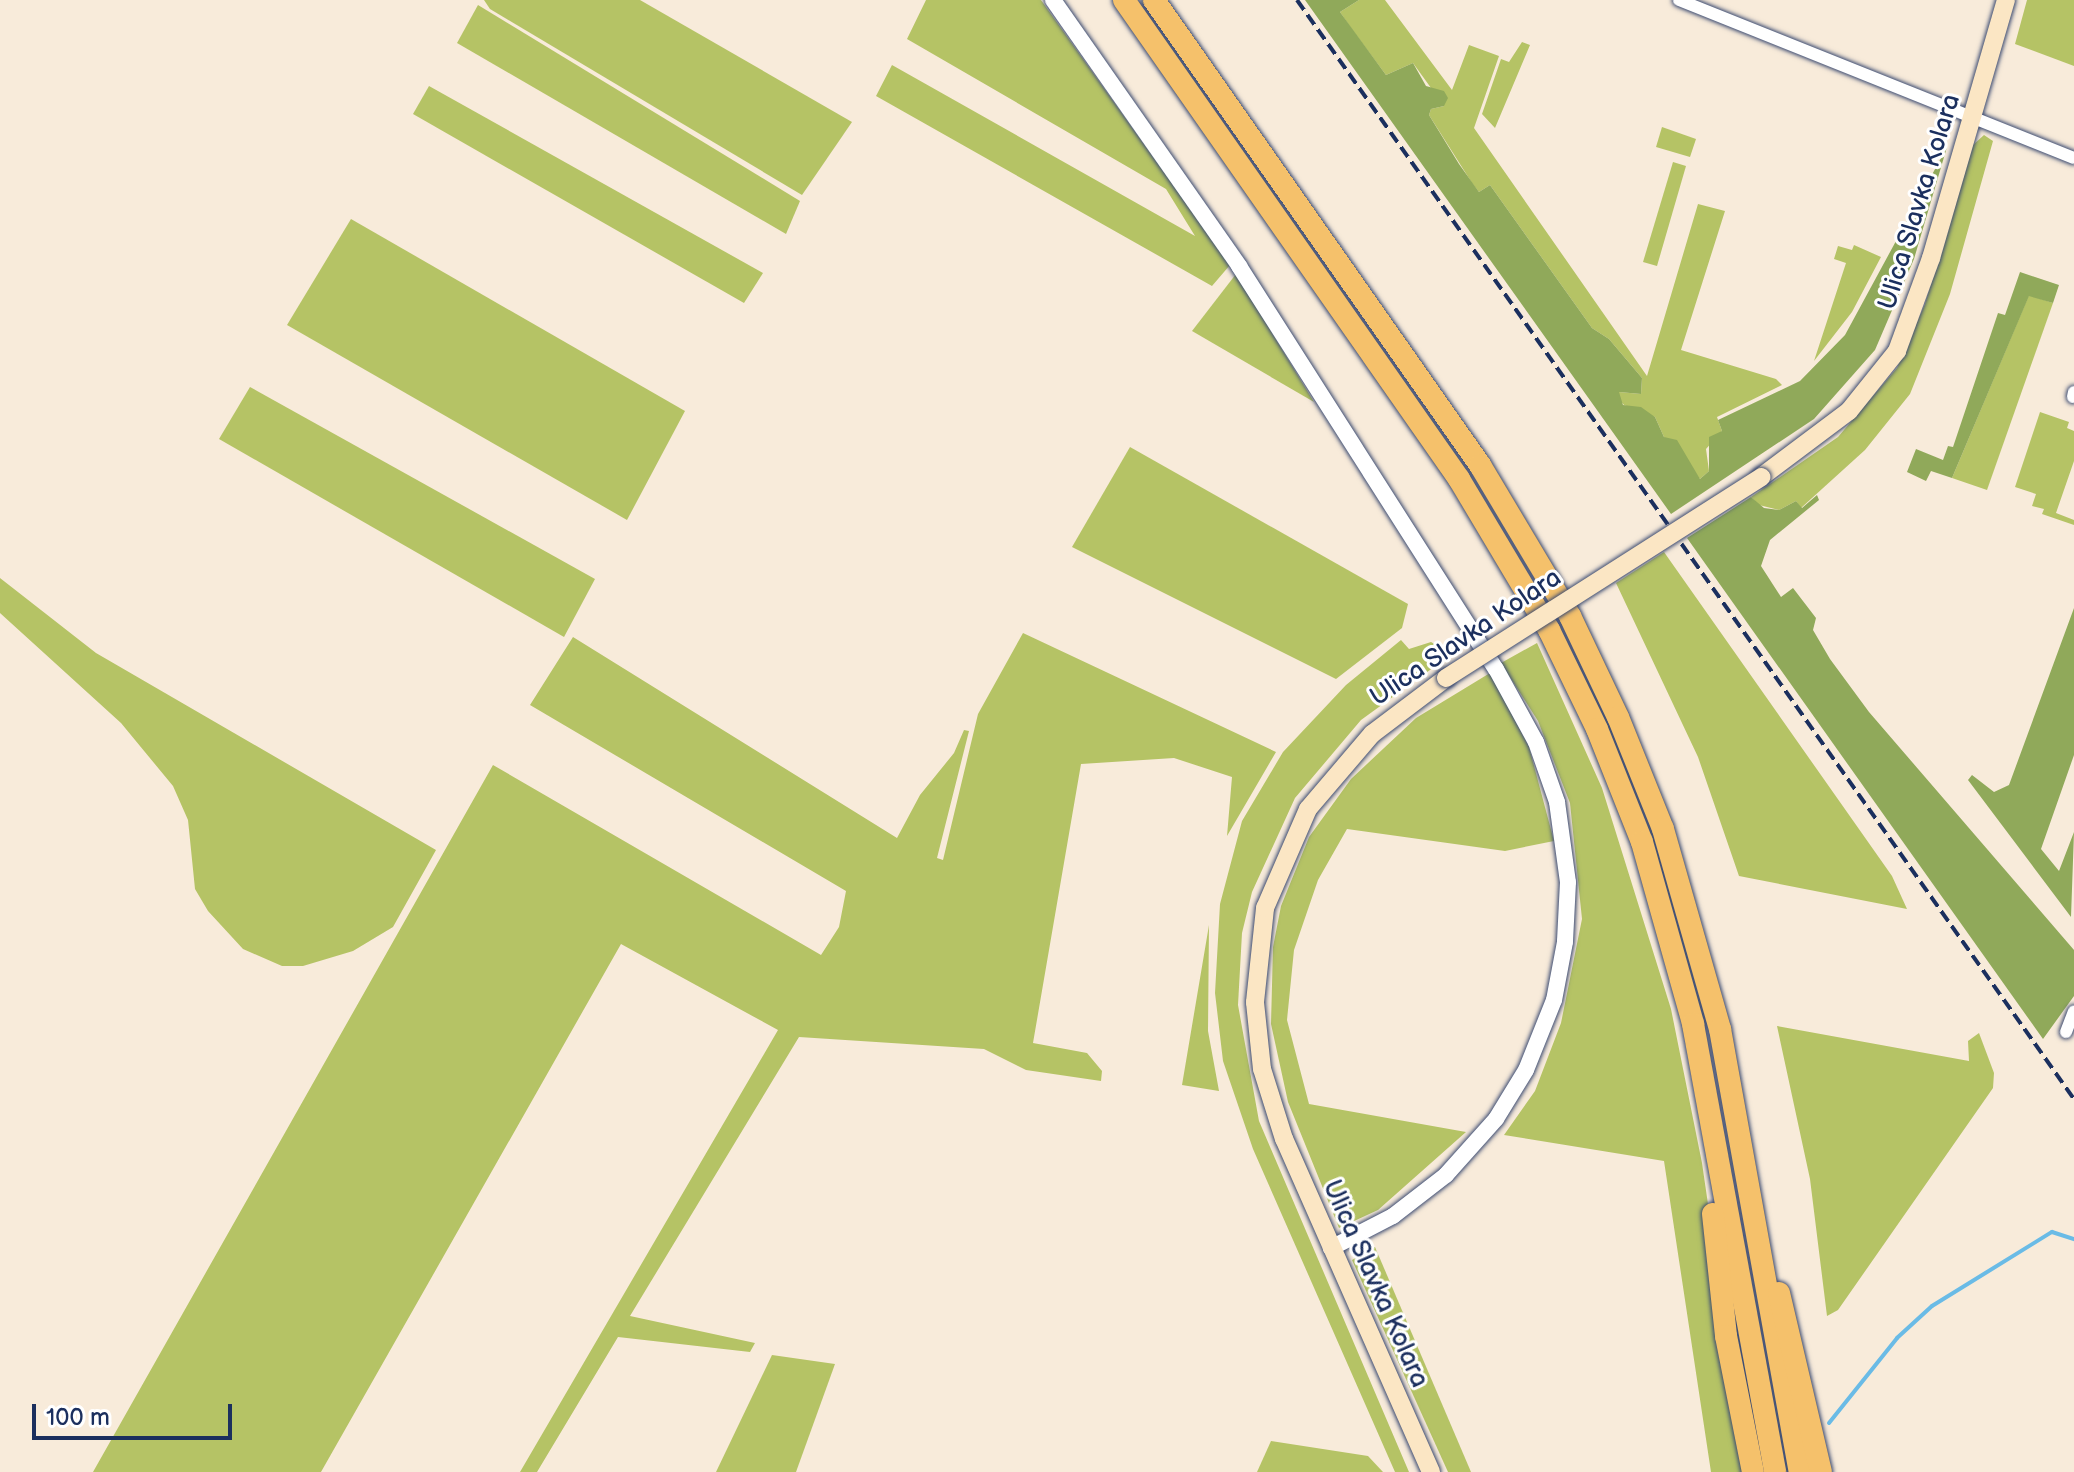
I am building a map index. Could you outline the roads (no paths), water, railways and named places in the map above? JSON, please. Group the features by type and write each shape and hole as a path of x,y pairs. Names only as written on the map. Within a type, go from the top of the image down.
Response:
{"highway":[{"path":"1124,0 1459,479 1549,630 1597,729 1642,842 1678,965 1713,1129 1746,1337 1775,1472"},
{"path":"1154,0 1480,465 1570,616 1663,829 1696,936 1720,1029 1800,1472"},
{"path":"1713,1129 1709,1170 1726,1336 1753,1472"},
{"path":"1752,1214 1766,1232 1821,1472"}],"main road":[{"name":"Ulica Slavka Kolara","path":"1431,1472 1284,1139 1262,1069 1255,1002 1262,923 1294,833 1325,785 1372,734 1446,678 1761,477 1849,411 1897,351 1973,120 2006,0"}],"street":[{"path":"1053,0 1239,266 1488,657 1536,742 1557,802 1568,882 1565,942 1554,1000 1526,1070 1496,1119 1446,1175 1393,1216 1331,1248"},
{"path":"1679,0 2074,158"},
{"path":"2066,1032 2074,1011"}],"waterway":[{"path":"1829,1423 1897,1338 1932,1306 2052,1232 2074,1239"}],"railway":[{"path":"1297,0 2074,1099"}]}
